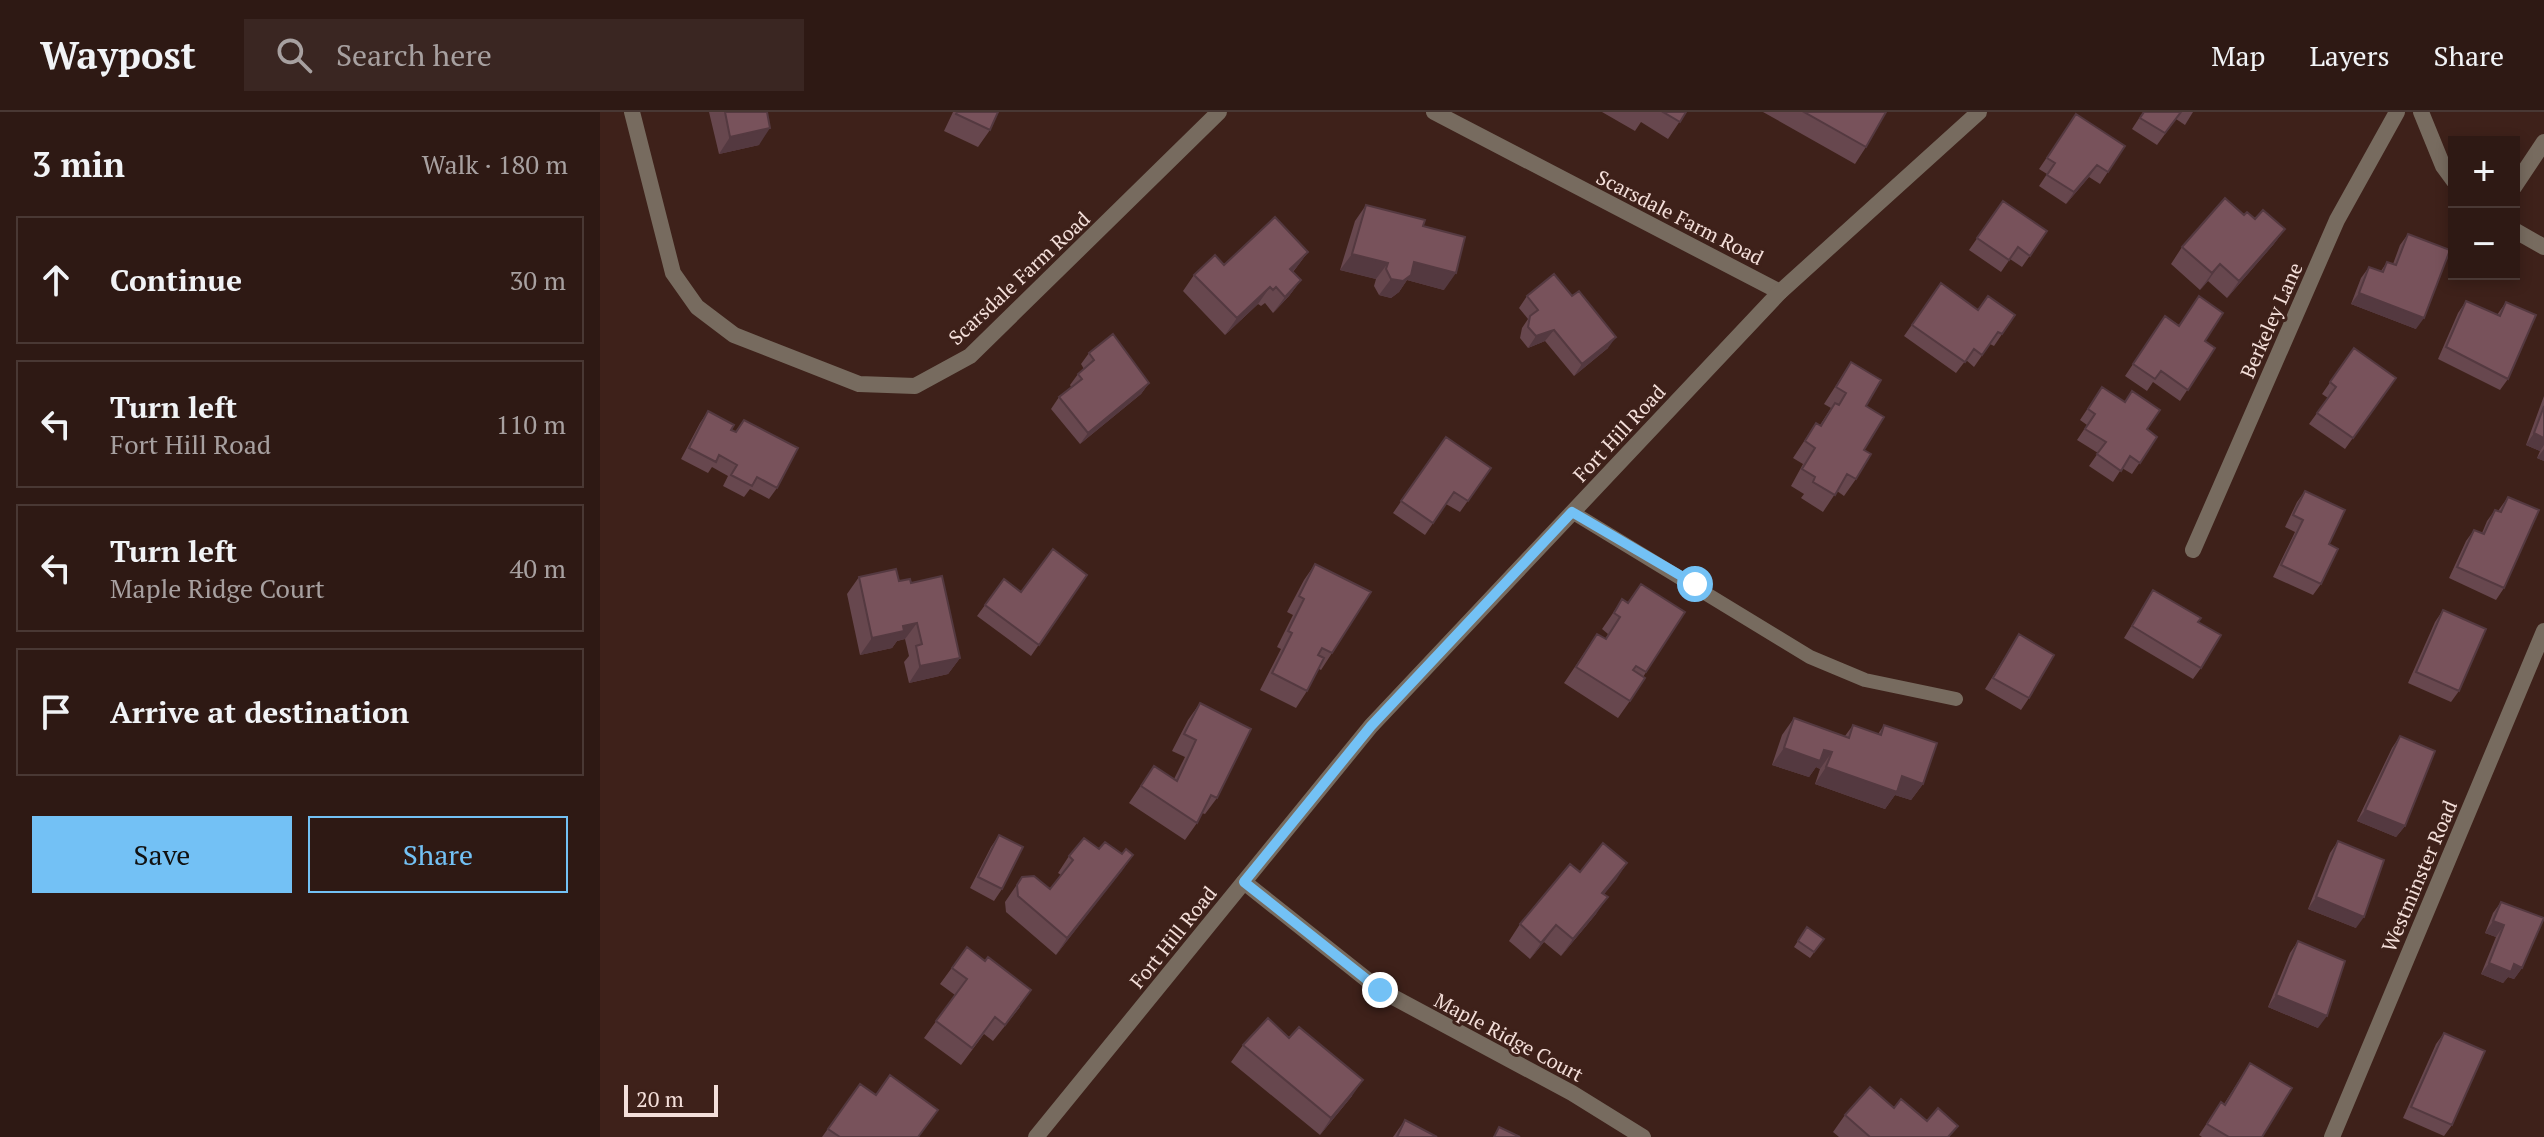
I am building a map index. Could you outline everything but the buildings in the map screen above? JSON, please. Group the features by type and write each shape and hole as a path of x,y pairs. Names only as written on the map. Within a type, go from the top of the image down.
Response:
{"street":[{"name":"Scarsdale Farm Road","path":"632,112 673,273 697,307 734,335 859,384 915,386 970,356 1219,112"},
{"name":"Scarsdale Farm Road","path":"1434,112 1780,292"},
{"name":"Fort Hill Road","path":"1036,1137 1371,726 1780,292 1979,112"},
{"name":"Berkeley Lane","path":"2193,550 2337,220 2397,112"},
{"path":"2421,112 2448,173"},
{"path":"2520,178 2544,142"},
{"path":"2520,233 2544,247"},
{"name":"Westminster Road","path":"2332,1137 2544,631"},
{"name":"Maple Ridge Court","path":"1244,882 1380,990 1572,1093 1643,1137"}],"lane":[{"path":"1572,512 1810,657 1865,680 1956,699"}],"route":[{"path":"1380,990 1244,882 1371,726 1572,512 1695,584"}]}
